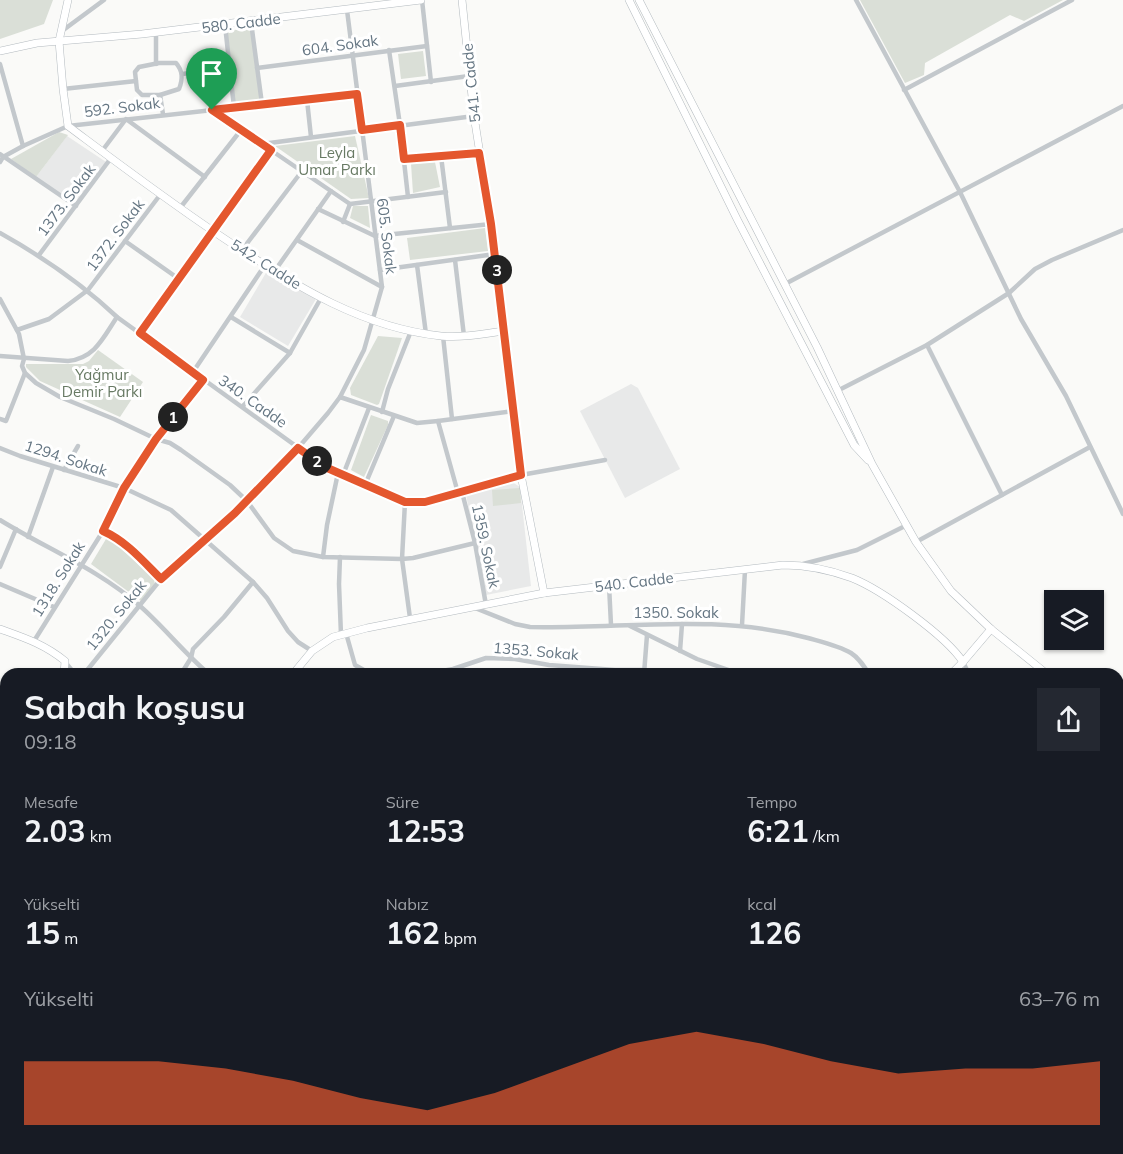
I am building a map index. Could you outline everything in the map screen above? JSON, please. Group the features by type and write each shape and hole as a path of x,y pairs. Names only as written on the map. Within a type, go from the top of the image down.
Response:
{"street":[{"path":"68,0 60,41 68,126"},
{"path":"62,31 104,0"},
{"path":"422,0 431,82"},
{"name":"580. Cadde","path":"0,51 37,43 156,33 422,0"},
{"name":"541. Cadde","path":"462,0 474,116 495,254 521,475 544,592"},
{"path":"629,0 737,219 854,445 872,464"},
{"path":"639,0 785,284 872,464 916,542 951,591 991,629 1040,668"},
{"path":"856,0 960,192 1022,320 1066,396 1123,514"},
{"path":"904,90 1072,0"},
{"name":"605. Sokak","path":"339,397 364,350 382,287 347,10"},
{"path":"251,22 262,104"},
{"path":"225,25 234,107"},
{"path":"156,33 156,64"},
{"name":"604. Sokak","path":"257,68 427,46"},
{"path":"389,50 408,197"},
{"path":"176,63 181,68 182,74 179,89 160,94 142,95 138,90 135,72 139,67 176,63"},
{"path":"0,64 23,146"},
{"path":"182,74 230,68"},
{"path":"395,86 470,76"},
{"path":"63,89 136,81"},
{"path":"160,94 163,114"},
{"name":"592. Sokak","path":"1,158 68,126 357,94"},
{"path":"307,100 311,137"},
{"path":"785,284 1123,106"},
{"path":"212,110 350,204 446,192"},
{"path":"262,144 474,116"},
{"path":"126,119 205,177"},
{"name":"1373. Sokak","path":"102,151 126,119"},
{"name":"542. Cadde","path":"68,126 179,209 274,272 321,298 372,321 426,334 464,336 504,331"},
{"path":"179,209 241,130"},
{"path":"140,333 271,150"},
{"path":"404,159 479,153"},
{"path":"441,156 450,228"},
{"path":"1,158 76,206"},
{"name":"1373. Sokak","path":"39,255 111,158"},
{"path":"242,250 302,171"},
{"path":"274,272 331,191"},
{"name":"1372. Sokak","path":"17,330 49,319 88,290 160,195"},
{"path":"343,222 350,204"},
{"path":"318,209 375,236 491,224"},
{"path":"837,391 927,345 1009,293 1035,269 1123,230"},
{"name":"340. Cadde","path":"0,233 39,255 88,290 117,317 325,467 405,502 425,502 521,475 605,460"},
{"path":"297,240 382,287"},
{"path":"125,241 179,279"},
{"path":"380,270 495,254"},
{"path":"455,260 464,336"},
{"path":"193,372 265,265"},
{"path":"417,265 426,334"},
{"path":"243,406 290,353 321,298"},
{"path":"0,299 17,330 24,359 22,366 25,373 36,383 60,397 170,443 216,474 247,501 274,538 293,551 323,557 402,558 432,555 475,543"},
{"path":"0,356 79,360 88,356 117,317"},
{"path":"231,317 290,353"},
{"path":"382,412 388,389 411,331"},
{"path":"443,336 452,419"},
{"path":"927,345 1002,495"},
{"path":"0,419 6,422 25,373"},
{"name":"1318. Sokak","path":"34,641 103,531 124,488 156,439 203,380"},
{"path":"339,397 417,423 513,411"},
{"name":"1320. Sokak","path":"89,668 161,579 247,501 298,448 339,397"},
{"path":"323,557 327,525 340,474 369,408"},
{"path":"365,485 394,416"},
{"name":"1359. Sokak","path":"438,421 475,543 486,605"},
{"path":"64,470 78,446"},
{"path":"916,542 1090,447"},
{"name":"1294. Sokak","path":"0,448 53,467 124,488 171,510 253,582 267,598 288,632 312,651"},
{"path":"28,537 53,467"},
{"path":"405,502 402,558 410,618"},
{"path":"0,520 82,564 140,606 202,668"},
{"path":"802,565 857,550 907,525"},
{"path":"0,567 16,529"},
{"path":"103,531 113,535 136,553 161,579"},
{"path":"340,557 339,584 344,634 355,665 360,668"},
{"name":"540. Cadde","path":"298,668 312,651 333,637 410,618 544,592 783,565 802,565 853,579 906,610 957,652 963,662"},
{"path":"742,625 745,570"},
{"path":"185,668 193,649 253,582"},
{"path":"0,584 54,607"},
{"path":"609,585 611,625"},
{"name":"1350. Sokak","path":"474,607 516,624 530,627 682,624 742,625 777,630 847,651 865,668"},
{"path":"628,624 680,651 721,668"},
{"path":"680,651 682,624"},
{"path":"0,629 50,649 70,668"},
{"path":"957,668 991,629"},
{"path":"644,668 647,635"},
{"name":"1353. Sokak","path":"456,668 486,658 515,659 549,666 582,668"},
{"path":"64,668 65,661"},
{"path":"963,662 966,668"}],"shaded area":[{"path":"67,136 106,162 76,204 36,177"},
{"path":"267,271 316,299 288,346 240,317"},
{"path":"631,384 638,388 680,469 625,498 580,411"},
{"path":"512,482 520,487 531,586 486,595 466,495"}],"green space":[{"path":"0,0 53,0 44,24 0,39"},
{"path":"860,0 1063,0 1024,21 1010,15 925,63 924,75 905,83"},
{"path":"251,28 261,103 235,106 227,31"},
{"path":"423,51 426,76 401,79 398,54"},
{"path":"59,132 68,135 36,177 11,159"},
{"name":"Leyla Umar Parkı","path":"355,136 369,198 351,199 275,146"},
{"path":"435,162 440,187 413,193 411,164"},
{"path":"353,206 368,206 370,228 350,218"},
{"path":"485,228 488,251 410,260 407,238"},
{"path":"378,336 402,338 377,405 351,395 350,388"},
{"name":"Yağmur Demir Parkı","path":"98,350 143,382 120,417 40,381 26,367 26,364 83,364 89,361"},
{"path":"371,415 388,421 388,425 364,477 351,470"},
{"path":"520,488 521,503 493,506 492,490"},
{"path":"106,539 111,539 154,579 155,585 141,601 91,564"}],"route":[{"path":"357,94 362,130 400,125 404,159 479,153 491,224 521,475 425,502 405,502 325,467 298,448 235,513 161,579 136,553 113,535 103,531 124,488 156,439 203,380 140,333 271,150 212,110 357,94"}]}
